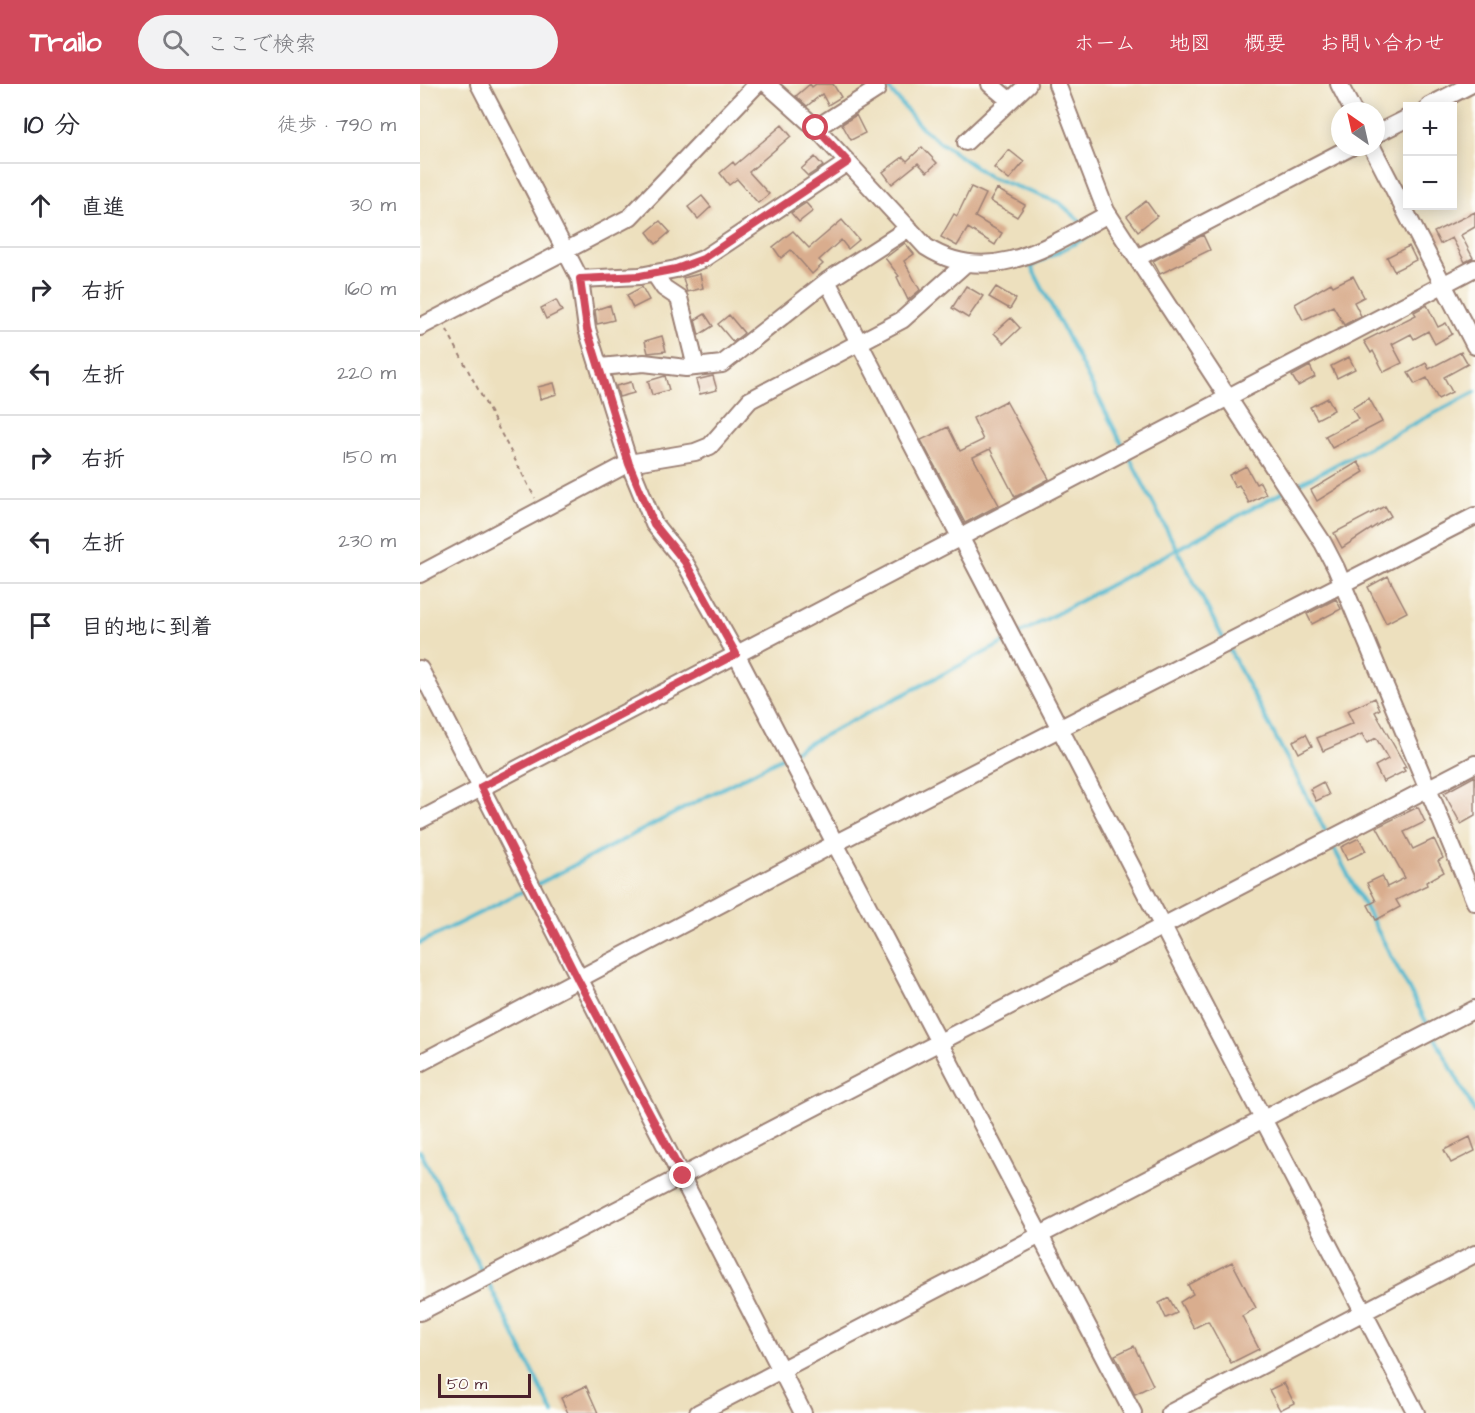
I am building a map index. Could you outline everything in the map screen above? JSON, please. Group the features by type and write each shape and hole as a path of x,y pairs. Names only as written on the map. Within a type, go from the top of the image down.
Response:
{"street":[{"path":"479,84 580,279 587,329 629,464 654,524 685,562 736,654 1133,1413"},
{"path":"420,327 630,216 757,84"},
{"path":"767,84 816,128 927,246 942,256 966,263 1010,261 1037,253 1108,214"},
{"path":"990,84 1008,100"},
{"path":"966,142 1008,100 1028,84"},
{"path":"1057,84 1100,200 1108,214 1323,543 1343,583 1475,902"},
{"path":"1339,84 1348,102"},
{"path":"1437,102 1472,84"},
{"path":"816,128 877,89"},
{"path":"1385,129 1403,120"},
{"path":"1137,258 1334,156"},
{"path":"1377,156 1475,346"},
{"path":"580,279 654,273 703,259 848,162"},
{"path":"600,367 644,363 696,367 722,364 827,281 909,228"},
{"path":"420,574 629,464 695,452 710,446 750,400 902,320 966,263"},
{"path":"420,820 1475,268"},
{"path":"654,273 664,288 679,298 696,367"},
{"path":"827,281 1416,1413"},
{"path":"420,1063 1059,727 1475,516"},
{"path":"420,669 578,980 683,1176 804,1413"},
{"path":"420,1312 1475,764"},
{"path":"698,1413 1475,1010"},
{"path":"1170,1413 1475,1254"}],"path":[{"path":"440,317 541,510"}],"building":[{"path":"810,84 812,87 816,84 833,84 841,97 828,105 822,94 807,106 796,96"},
{"path":"856,115 865,133 851,140 842,124"},
{"path":"782,125 791,136 749,172 769,194 758,203 737,179 729,185 720,173 733,162 735,165"},
{"path":"922,147 937,163 927,172 918,163 892,184 883,172 903,157 907,161"},
{"path":"1009,150 1024,162 1009,180 994,168"},
{"path":"815,157 823,166 808,176 801,169"},
{"path":"971,187 986,194 975,217 1002,233 995,245 968,228 957,246 941,237 954,214 957,216"},
{"path":"997,189 1025,205 1017,217 990,201"},
{"path":"702,196 711,207 698,219 688,207"},
{"path":"1146,201 1157,216 1138,231 1127,216"},
{"path":"806,203 813,211 799,222 791,213"},
{"path":"1475,212 1475,227 1461,235 1473,258 1465,262 1452,238 1440,244 1434,232"},
{"path":"842,220 859,240 848,249 841,240 819,260 823,264 812,274 791,250 781,258 773,247 793,231 809,248"},
{"path":"660,221 670,232 656,244 647,232"},
{"path":"1203,235 1210,250 1160,274 1153,261"},
{"path":"905,243 914,254 904,261 920,290 908,300 897,277 899,276 885,258"},
{"path":"1409,246 1416,260 1394,271 1387,257"},
{"path":"700,274 703,288 687,292 683,278"},
{"path":"1353,276 1364,297 1354,302 1361,316 1344,325 1333,306 1303,320 1295,304 1331,283 1333,286"},
{"path":"966,286 983,296 968,318 952,308"},
{"path":"642,287 649,300 633,308 627,295"},
{"path":"996,287 1016,299 1010,309 989,297"},
{"path":"556,300 562,311 546,319 541,308"},
{"path":"610,305 614,320 597,324 595,310"},
{"path":"1427,305 1438,327 1446,323 1452,334 1435,344 1428,331 1414,339 1411,334 1392,344 1402,363 1384,372 1373,351 1371,353 1364,341 1416,315 1414,312"},
{"path":"705,314 713,326 699,335 695,320"},
{"path":"729,315 744,333 733,342 718,324"},
{"path":"1011,318 1020,328 1004,343 994,333"},
{"path":"662,336 666,351 648,353 645,341"},
{"path":"1461,352 1468,364 1444,377 1452,392 1438,399 1427,378 1415,384 1408,373 1426,363 1429,369"},
{"path":"1349,357 1355,369 1337,378 1331,366"},
{"path":"1310,366 1315,377 1298,386 1292,376"},
{"path":"665,376 669,390 652,395 648,381"},
{"path":"713,376 717,390 700,394 696,380"},
{"path":"631,382 634,393 619,397 616,386"},
{"path":"554,383 557,394 540,399 538,387"},
{"path":"1328,398 1334,410 1317,419 1310,407"},
{"path":"1369,398 1382,422 1332,448 1325,436 1358,419 1352,408"},
{"path":"1006,401 1049,479 1015,497 990,449 973,457 999,505 965,523 921,440 948,427 960,451 983,440 973,418"},
{"path":"1358,462 1364,472 1317,501 1311,490"},
{"path":"1246,466 1256,484 1260,482 1266,494 1249,503 1239,485 1235,487 1229,475"},
{"path":"1385,506 1391,516 1342,548 1334,533"},
{"path":"1388,576 1407,612 1386,623 1368,587"},
{"path":"1336,599 1341,609 1312,624 1307,614"},
{"path":"1375,698 1380,709 1375,712 1406,767 1403,768 1405,771 1383,782 1375,766 1388,759 1376,738 1367,743 1362,734 1323,751 1317,738 1353,723 1347,711"},
{"path":"1306,734 1312,746 1299,753 1293,741"},
{"path":"1475,776 1475,816 1461,824 1444,793"},
{"path":"1323,782 1329,795 1316,801 1310,789"},
{"path":"1418,807 1425,822 1404,832 1413,849 1434,839 1443,858 1438,861 1444,872 1426,882 1427,885 1396,900 1400,907 1376,920 1368,905 1376,901 1367,883 1382,876 1387,887 1405,878 1377,827"},
{"path":"1359,838 1366,851 1347,860 1341,847"},
{"path":"1470,1137 1475,1151 1451,1163 1444,1150"},
{"path":"1232,1262 1256,1308 1242,1316 1259,1349 1231,1363 1208,1321 1194,1328 1180,1302 1193,1294 1188,1285"},
{"path":"1169,1298 1177,1313 1166,1318 1159,1303"},
{"path":"1134,1346 1153,1385 1135,1394 1115,1355"},
{"path":"1284,1383 1294,1403 1280,1410 1269,1390"},
{"path":"586,1386 598,1413 568,1413 561,1398"}],"waterway":[{"path":"885,84 920,126 941,143 988,176 1060,203 1081,222"},
{"path":"1089,230 1093,234 1031,266 1123,446"},
{"path":"1293,487 1475,392"},
{"path":"1128,455 1224,640"},
{"path":"1015,636 1283,492"},
{"path":"792,752 1009,640"},
{"path":"1228,647 1328,836"},
{"path":"536,885 785,756"},
{"path":"1331,843 1429,1027"},
{"path":"420,943 529,888"},
{"path":"1434,1036 1475,1112"},
{"path":"420,1151 483,1273"},
{"path":"488,1282 553,1413"}],"route":[{"path":"683,1176 578,980 481,787 736,654 685,562 654,524 629,464 587,329 580,279 640,276 676,269 703,259 848,162 816,128"}]}
